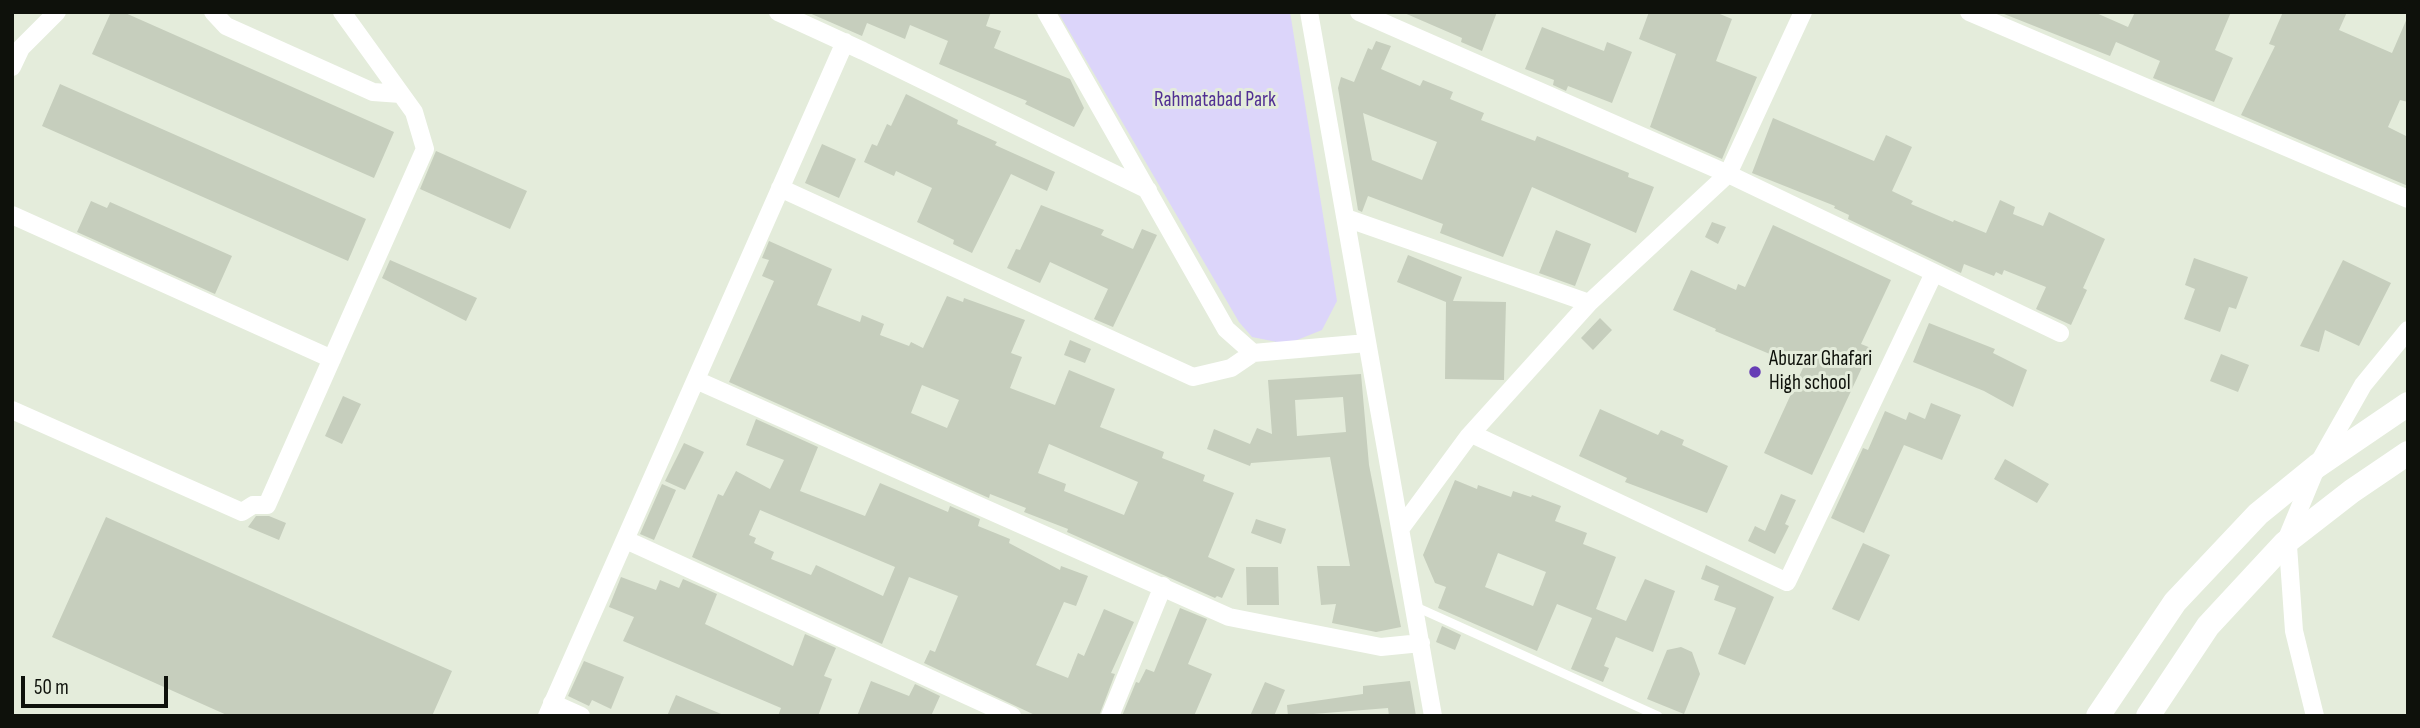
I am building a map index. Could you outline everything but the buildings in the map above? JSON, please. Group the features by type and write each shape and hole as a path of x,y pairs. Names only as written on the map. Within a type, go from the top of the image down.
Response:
{"main road":[{"path":"2098,716 2175,602 2258,514 2317,466 2408,404"},
{"path":"2148,716 2208,626 2286,543 2352,491 2408,453"}],"street":[{"path":"12,66 21,48 57,12"},
{"path":"214,12 226,26 373,92 401,94"},
{"path":"12,410 242,513 253,505 267,505 425,149 414,112 342,12"},
{"path":"778,12 1148,190"},
{"path":"1046,12 1226,329 1253,353"},
{"path":"1309,12 1433,716"},
{"path":"1359,12 1728,174 2060,333"},
{"path":"1401,528 1472,434 1589,303 1728,174 1803,12"},
{"path":"1969,12 2408,199"},
{"path":"581,716 549,709 845,42"},
{"path":"779,188 1193,377 1231,368 1253,353 1367,343"},
{"path":"12,215 332,359"},
{"path":"1346,218 1589,303"},
{"path":"1472,434 1787,582 1934,273"},
{"path":"2315,716 2294,631 2286,543 2317,466 2363,385 2408,330"},
{"path":"696,380 1229,617 1381,648 1421,643"},
{"path":"626,540 1012,716"},
{"path":"1110,716 1163,586"}],"lane":[{"path":"1414,606 1658,716"}],"green space":[{"name":"Rahmatabad Park","path":"1058,12 1290,12 1337,301 1322,330 1287,344 1252,337 1239,322"}],"place":[{"name":"Abuzar Ghafari High school","path":"1755,372"}]}
